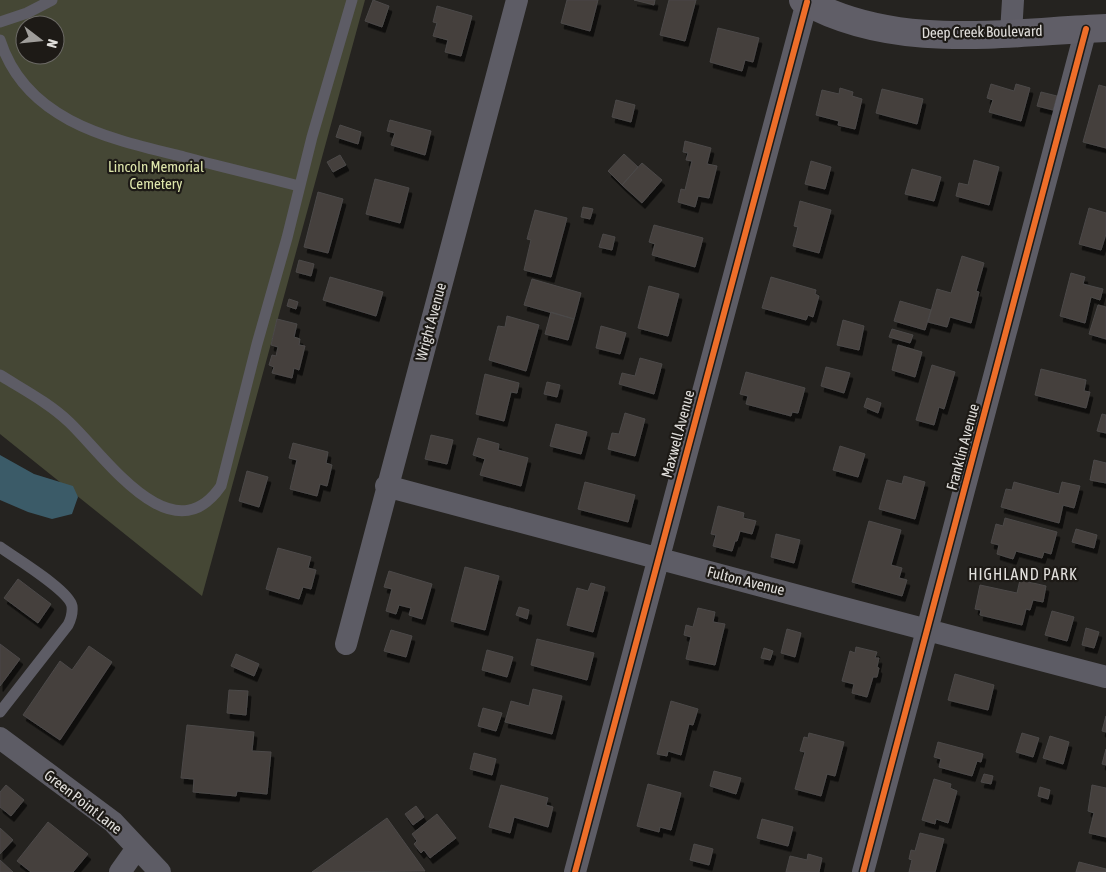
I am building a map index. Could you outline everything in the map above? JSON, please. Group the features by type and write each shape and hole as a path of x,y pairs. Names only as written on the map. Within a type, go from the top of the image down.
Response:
{"street":[{"name":"Wright Avenue","path":"346,644 386,486 517,0"},
{"path":"1011,33 1013,0"},
{"name":"Deep Creek Boulevard","path":"805,1 826,11 865,24 905,32 946,35 1096,28"},
{"name":"Maxwell Avenue","path":"575,872 805,1"},
{"name":"Franklin Avenue","path":"862,872 927,629 1096,28"},
{"name":"Fulton Avenue","path":"386,486 1106,677"},
{"name":"Green Point Lane","path":"2,744 113,822 160,872"},
{"path":"120,872 137,848"}],"lane":[{"path":"0,22 27,13 52,0"},
{"path":"0,375 41,400 69,422 131,487 156,504 173,510 190,510 204,505 213,498 221,486 299,186 352,0"},
{"path":"0,40 10,66 25,85 54,111 78,126 118,141 299,186"},
{"path":"0,547 62,590 72,604 72,615 68,625 0,712"}],"green space":[{"name":"Lincoln Memorial Cemetery","path":"0,0 365,0 202,596 0,434"}],"water":[{"path":"0,455 34,474 73,486 78,497 72,514 52,519 28,512 0,500"}],"building":[{"path":"373,0 389,6 382,27 365,21"},
{"path":"567,0 598,0 590,31 561,23"},
{"path":"634,0 655,0 654,5"},
{"path":"669,0 696,0 685,41 660,35"},
{"path":"437,6 472,16 461,56 445,52 448,40 433,36 437,23 433,22"},
{"path":"718,28 759,38 753,62 745,60 742,71 710,62"},
{"path":"991,84 1014,91 1016,84 1030,88 1021,121 989,112 993,100 987,98"},
{"path":"1099,85 1106,87 1106,148 1083,142"},
{"path":"840,88 853,92 852,96 862,99 855,129 838,125 839,121 816,115 822,90 839,94"},
{"path":"882,89 923,99 917,124 876,113"},
{"path":"1041,92 1057,96 1053,110 1037,106"},
{"path":"616,100 635,105 631,122 612,117"},
{"path":"390,120 431,131 425,155 391,145 395,133 387,131"},
{"path":"340,125 361,132 358,144 336,137"},
{"path":"685,141 711,148 707,164 717,166 709,198 698,196 695,207 678,202 681,189 685,190 692,161 686,160 688,153 683,152"},
{"path":"624,154 638,167 622,185 608,171"},
{"path":"340,155 346,165 333,172 327,162"},
{"path":"974,160 999,167 989,205 956,196 959,183 968,185"},
{"path":"811,161 831,167 825,189 805,184"},
{"path":"642,163 662,180 642,203 622,185"},
{"path":"912,169 941,177 934,201 905,194"},
{"path":"375,179 409,188 400,223 366,214"},
{"path":"318,192 343,199 328,253 304,247"},
{"path":"800,201 831,210 819,253 793,246 798,227 794,226"},
{"path":"583,207 593,209 590,219 581,217"},
{"path":"1089,208 1106,213 1106,234 1101,250 1079,244"},
{"path":"535,210 567,218 551,277 524,270 531,240 527,239"},
{"path":"654,225 703,238 695,267 652,255 655,244 649,242"},
{"path":"603,234 615,237 612,250 599,247"},
{"path":"962,256 984,263 976,291 979,292 971,323 950,317 947,327 928,322 937,289 951,293"},
{"path":"299,260 314,264 311,276 296,272"},
{"path":"1071,273 1085,277 1083,284 1103,289 1100,300 1091,297 1085,323 1060,316"},
{"path":"330,277 383,292 376,316 323,300"},
{"path":"771,277 816,290 815,294 819,296 813,317 808,315 806,320 762,308"},
{"path":"532,279 581,293 574,319 524,305"},
{"path":"649,286 679,294 668,336 638,328"},
{"path":"289,299 298,302 296,309 287,306"},
{"path":"900,301 931,310 925,330 894,321"},
{"path":"1098,305 1106,307 1106,339 1089,334"},
{"path":"551,312 574,319 568,340 545,334"},
{"path":"507,316 539,325 526,371 489,360 498,326 505,327"},
{"path":"277,319 297,324 294,337 300,339 299,345 305,346 299,370 294,368 292,378 272,373 274,367 269,365 272,355 276,356 278,347 271,345"},
{"path":"843,320 864,326 859,350 837,345"},
{"path":"601,326 626,333 620,354 596,348"},
{"path":"892,329 913,335 910,343 889,337"},
{"path":"898,345 922,352 915,377 892,370"},
{"path":"640,358 662,364 654,394 619,384 622,373 635,376"},
{"path":"932,365 955,372 944,409 939,407 934,425 916,420"},
{"path":"826,367 850,373 844,393 821,386"},
{"path":"1041,369 1086,380 1084,391 1090,392 1086,408 1035,395"},
{"path":"746,372 805,388 798,413 792,412 791,416 746,404 748,396 740,394"},
{"path":"485,374 519,383 517,393 511,392 504,421 476,414"},
{"path":"547,382 560,385 557,397 544,394"},
{"path":"867,398 881,403 878,413 864,407"},
{"path":"625,413 645,419 635,456 608,449 612,433 619,434"},
{"path":"1102,414 1106,415 1106,433 1097,431"},
{"path":"556,424 587,432 581,454 550,446"},
{"path":"431,435 453,440 447,464 425,459"},
{"path":"478,438 499,444 498,450 528,458 521,486 480,475 485,459 473,455"},
{"path":"293,443 328,452 326,463 332,465 327,486 320,484 317,496 290,489 297,460 289,458"},
{"path":"840,446 865,454 858,477 833,470"},
{"path":"1094,460 1106,463 1106,483 1090,480"},
{"path":"247,471 268,477 259,507 239,501"},
{"path":"904,476 925,482 915,519 879,509 887,480 902,484"},
{"path":"585,482 635,495 628,522 578,509"},
{"path":"1014,482 1059,494 1062,482 1080,486 1074,508 1063,505 1059,523 1001,507 1006,489 1012,490"},
{"path":"718,506 744,513 743,518 756,521 752,534 740,531 732,551 713,546 716,535 711,534"},
{"path":"1005,518 1057,532 1051,554 1044,552 1042,558 1016,551 1013,559 997,554 999,545 991,543 996,524 1003,526"},
{"path":"869,521 901,530 891,565 902,568 899,578 907,580 902,596 852,582"},
{"path":"1076,529 1097,535 1094,548 1072,542"},
{"path":"776,534 800,540 794,563 771,557"},
{"path":"278,548 311,557 308,568 316,570 311,589 303,587 299,599 266,589"},
{"path":"465,567 499,576 485,630 451,621"},
{"path":"389,571 432,584 422,619 409,615 411,608 399,605 396,614 386,611 392,589 384,587"},
{"path":"18,579 51,604 38,623 4,598"},
{"path":"1020,580 1046,586 1043,602 1033,600 1030,610 1026,609 1022,625 980,615 981,610 975,609 980,585 1017,593"},
{"path":"591,583 605,587 593,632 567,625 577,588 588,591"},
{"path":"519,607 529,610 527,619 516,615"},
{"path":"698,608 715,612 713,622 725,624 715,665 686,659 691,637 684,635 686,625 693,627"},
{"path":"1052,611 1074,617 1067,641 1045,635"},
{"path":"1086,628 1099,632 1094,648 1082,645"},
{"path":"787,629 801,633 795,657 781,653"},
{"path":"391,630 412,636 406,657 384,651"},
{"path":"537,639 594,653 587,680 531,665"},
{"path":"0,644 20,659 0,686"},
{"path":"89,646 112,662 60,740 23,715 60,661 72,670"},
{"path":"856,647 877,652 875,658 879,658 877,677 873,677 867,697 852,693 854,684 842,681 850,651 855,653"},
{"path":"764,648 773,651 770,660 761,658"},
{"path":"487,650 513,657 507,677 482,670"},
{"path":"236,654 259,664 254,676 231,666"},
{"path":"955,674 994,685 988,710 948,700"},
{"path":"533,689 562,696 552,734 505,722 511,701 529,706"},
{"path":"229,690 248,691 246,715 227,713"},
{"path":"671,701 698,709 693,725 689,724 681,755 668,751 667,756 657,754"},
{"path":"483,708 502,713 496,731 478,726"},
{"path":"1106,716 1106,732 1102,731"},
{"path":"187,725 254,732 252,751 271,752 267,794 237,791 236,796 193,792 194,779 181,778"},
{"path":"809,733 844,742 835,776 827,774 821,796 795,789 805,752 800,751 804,737 808,738"},
{"path":"1022,733 1039,738 1033,757 1016,752"},
{"path":"1050,736 1069,742 1063,764 1043,758"},
{"path":"938,742 983,754 981,762 977,761 972,776 939,767 941,759 934,757"},
{"path":"1106,749 1106,765 1102,764"},
{"path":"474,753 496,759 492,775 470,769"},
{"path":"714,771 741,778 736,794 710,786"},
{"path":"984,774 993,776 991,784 981,782"},
{"path":"934,779 951,784 950,788 957,791 948,823 936,819 935,824 922,820"},
{"path":"648,784 681,793 671,830 660,827 659,832 637,826"},
{"path":"6,785 24,800 11,816 0,807 0,792"},
{"path":"501,785 548,798 546,805 553,807 548,827 514,817 510,833 489,827"},
{"path":"1092,785 1106,788 1106,837 1089,833 1094,813 1088,811"},
{"path":"1040,787 1050,790 1048,799 1038,796"},
{"path":"416,806 424,817 413,825 405,814"},
{"path":"437,814 456,838 430,858 424,850 421,853 414,844 417,841 412,834"},
{"path":"387,818 425,871 312,872"},
{"path":"762,819 793,827 788,846 757,838"},
{"path":"48,822 88,854 73,872 31,872 17,861"},
{"path":"0,828 13,840 0,854"},
{"path":"920,833 944,839 935,872 909,872 912,860 909,859 911,850 915,851"},
{"path":"694,844 713,849 709,865 690,860"},
{"path":"808,854 822,858 819,872 786,872 790,856 807,860"},
{"path":"0,860 13,872 0,872"},
{"path":"1079,862 1106,869 1106,872 1076,872"}],"cycle path":[{"path":"575,872 807,2"},
{"path":"863,872 1086,29"}],"district":[{"name":"HIGHLAND PARK","path":"1023,574"}]}
